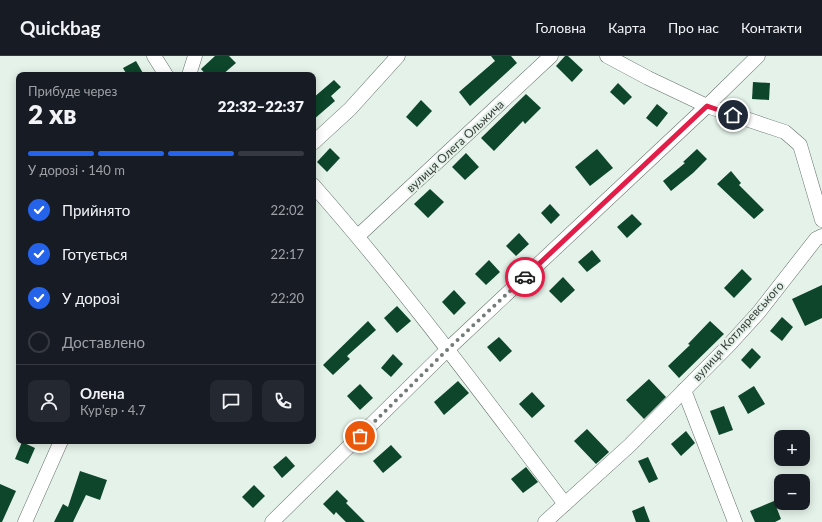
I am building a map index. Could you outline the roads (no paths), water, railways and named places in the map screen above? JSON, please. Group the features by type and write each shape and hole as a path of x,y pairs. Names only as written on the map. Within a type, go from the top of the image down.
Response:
{"street":[{"path":"154,56 164,72"},
{"path":"189,72 195,56"},
{"path":"316,140 350,109 398,56"},
{"name":"вулиця Олега Ольжича","path":"358,236 551,56"},
{"path":"607,56 648,78 707,106 785,132 800,145 822,220"},
{"path":"272,522 448,349 707,106 758,56"},
{"path":"316,188 358,236 448,349 565,504"},
{"name":"вулиця Котляревського","path":"545,522 630,445 729,345 759,312 816,239 822,236"},
{"name":"вулиця Котляревського","path":"684,390 735,522"},
{"path":"24,522 60,444"}]}
